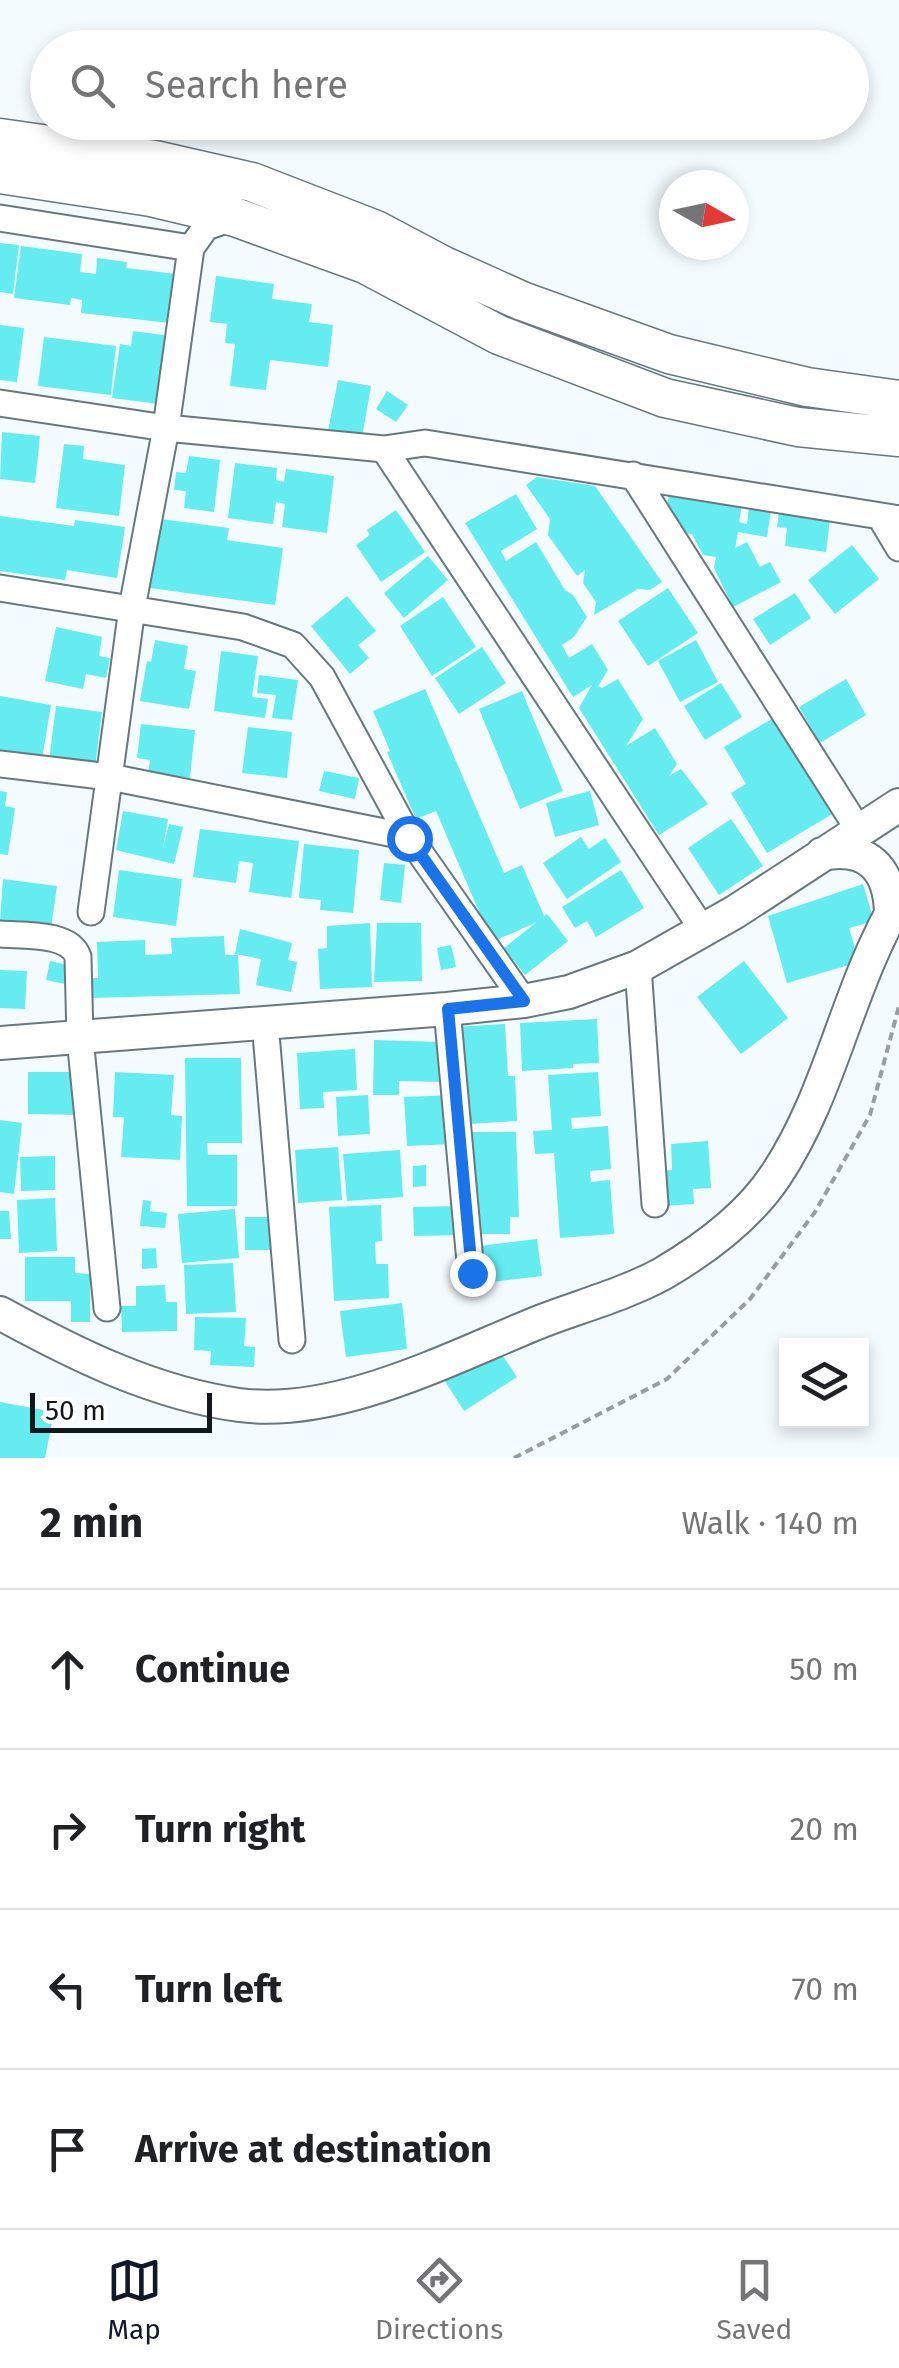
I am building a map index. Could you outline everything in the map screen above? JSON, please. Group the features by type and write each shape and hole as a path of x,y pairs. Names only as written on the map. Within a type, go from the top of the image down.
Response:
{"highway":[{"path":"0,138 155,160 252,182 376,230 522,301 668,354 808,387 899,400"},
{"path":"0,174 151,197 236,217 366,264 499,335 665,398 798,427 899,437"}],"main road":[{"path":"0,1043 448,1009 569,992 638,967 899,805"},
{"path":"0,1313 79,1356 172,1390 241,1405 312,1403 380,1385 660,1275 722,1233 774,1178 812,1114 864,973 895,906 880,870 862,855 840,850 818,855"}],"street":[{"path":"92,912 132,608 166,428 190,248 206,227 236,217"},
{"path":"0,218 190,248"},
{"path":"0,403 166,428 384,449 425,443 633,474 890,519 899,548"},
{"path":"384,449 702,930"},
{"path":"633,474 860,832"},
{"path":"0,588 243,627 293,645 322,678 409,838 524,1001"},
{"path":"0,764 110,777 409,838"},
{"path":"0,934 64,941 75,948 107,1308"},
{"path":"638,967 655,1204"},
{"path":"448,1009 472,1273"},
{"path":"265,1022 292,1340"}],"path":[{"path":"514,1458 667,1379 750,1299 814,1212 870,1115 899,1006"}],"building":[{"path":"0,243 19,245 13,294 0,292"},
{"path":"21,246 82,254 80,272 96,274 97,258 127,262 126,268 185,275 178,324 81,313 82,300 71,298 70,305 14,298"},
{"path":"216,276 274,284 272,299 312,304 309,322 333,325 328,367 270,360 266,390 230,386 235,344 225,343 227,324 210,322"},
{"path":"0,325 24,328 17,382 0,380"},
{"path":"133,331 186,338 167,405 112,398 120,344 131,346"},
{"path":"44,337 116,346 111,395 38,386"},
{"path":"338,380 371,386 362,437 328,431"},
{"path":"387,391 408,405 396,422 376,409"},
{"path":"2,432 40,436 35,483 0,479"},
{"path":"64,444 84,446 83,459 125,465 119,516 56,508"},
{"path":"189,456 220,460 214,512 184,508 186,491 174,490 176,472 186,473"},
{"path":"235,463 277,468 276,480 284,482 286,469 334,476 327,533 282,527 285,504 276,502 273,524 228,518"},
{"path":"537,477 595,486 662,582 650,590 638,589 594,615 596,602 583,583 585,570 577,576 548,535 550,519 526,485"},
{"path":"516,494 537,529 501,551 506,561 536,542 565,590 573,595 587,617 574,637 562,645 569,658 592,644 608,670 598,686 602,688 618,679 643,719 626,746 655,728 677,764 669,776 681,769 708,804 659,835 579,708 592,685 573,697 465,523"},
{"path":"669,494 742,505 739,522 747,524 749,507 771,511 767,537 738,532 735,548 747,542 760,567 770,562 781,582 733,607 714,568 716,557 703,555 692,534 677,532 666,511"},
{"path":"780,504 831,511 826,552 785,546 787,528 777,527"},
{"path":"396,510 425,552 381,582 356,545 370,535 367,530"},
{"path":"0,516 74,526 75,520 125,527 117,578 67,570 65,580 0,571"},
{"path":"153,518 229,528 227,540 283,548 275,605 143,587"},
{"path":"852,545 879,579 835,614 808,580"},
{"path":"428,556 448,580 404,618 384,593"},
{"path":"668,588 698,633 648,666 618,621"},
{"path":"795,593 811,618 770,645 753,619"},
{"path":"347,596 376,631 358,645 369,658 350,674 311,626"},
{"path":"443,597 476,647 432,676 400,626"},
{"path":"56,627 102,637 99,656 110,658 106,678 86,674 83,689 45,681"},
{"path":"155,640 188,646 184,669 196,671 189,709 140,701"},
{"path":"696,640 718,682 680,702 658,661"},
{"path":"482,647 506,683 459,714 435,678"},
{"path":"221,651 258,656 252,697 268,699 265,718 214,711"},
{"path":"259,675 298,680 292,720 272,718 276,695 257,693"},
{"path":"846,679 866,715 820,743 799,707"},
{"path":"721,683 742,717 705,740 684,706"},
{"path":"425,689 504,873 522,865 544,916 547,914 568,941 525,975 504,948 537,922 492,942 436,811 416,819 387,752 390,751 373,711"},
{"path":"522,691 563,791 520,809 479,709"},
{"path":"0,696 51,705 42,759 0,752"},
{"path":"56,706 102,712 95,767 49,761"},
{"path":"777,716 834,813 767,853 731,793 746,784 724,747"},
{"path":"141,724 195,730 190,778 148,774 150,760 137,758"},
{"path":"248,727 292,732 287,778 242,773"},
{"path":"324,771 359,778 355,799 319,791"},
{"path":"0,791 7,792 5,806 15,808 8,855 0,854"},
{"path":"590,791 599,825 555,837 546,803"},
{"path":"123,811 168,819 163,848 169,824 183,827 174,864 116,850"},
{"path":"731,819 763,866 719,895 688,848"},
{"path":"200,829 299,841 291,898 249,892 253,863 239,861 236,883 193,877"},
{"path":"581,837 589,849 605,838 621,862 567,899 543,863"},
{"path":"304,844 359,850 353,913 320,910 321,900 299,898"},
{"path":"384,863 405,865 401,903 380,900"},
{"path":"119,870 182,879 176,926 113,917"},
{"path":"621,870 644,908 596,937 587,921 575,928 562,907"},
{"path":"3,879 57,886 51,928 0,921"},
{"path":"863,884 874,921 849,928 859,962 787,983 768,916"},
{"path":"370,923 372,987 320,989 318,949 327,948 327,926"},
{"path":"377,923 421,923 422,981 374,982"},
{"path":"240,929 292,943 288,960 297,962 291,992 256,985 261,959 235,954"},
{"path":"224,936 225,955 238,955 240,994 90,998 90,978 98,978 97,942 145,940 145,955 172,954 171,938"},
{"path":"451,945 456,967 441,970 437,948"},
{"path":"50,961 73,966 70,985 46,980"},
{"path":"744,961 788,1018 741,1054 697,997"},
{"path":"0,970 27,971 25,1009 0,1008"},
{"path":"597,1019 599,1063 522,1071 520,1023"},
{"path":"505,1024 508,1076 515,1076 517,1121 470,1124 467,1079 454,1079 451,1027"},
{"path":"374,1040 443,1042 442,1082 399,1081 399,1095 373,1095"},
{"path":"355,1049 357,1090 323,1092 324,1108 300,1109 297,1053"},
{"path":"185,1058 241,1058 242,1143 207,1143 208,1155 237,1155 237,1206 187,1206"},
{"path":"28,1072 82,1072 81,1115 28,1114"},
{"path":"115,1072 174,1075 171,1115 182,1116 180,1160 121,1157 124,1117 113,1117"},
{"path":"598,1072 601,1116 571,1118 572,1129 608,1126 611,1169 590,1171 591,1182 610,1180 614,1234 560,1238 554,1153 535,1154 533,1131 552,1130 548,1075"},
{"path":"368,1095 370,1134 338,1136 336,1097"},
{"path":"453,1095 455,1144 407,1146 404,1097"},
{"path":"0,1120 22,1123 14,1194 0,1192"},
{"path":"466,1132 516,1132 519,1217 510,1217 510,1234 472,1234"},
{"path":"708,1141 711,1188 693,1189 694,1204 662,1206 660,1171 672,1170 671,1144"},
{"path":"338,1147 342,1200 298,1203 295,1150"},
{"path":"400,1150 403,1197 347,1201 343,1154"},
{"path":"55,1156 55,1190 21,1191 20,1157"},
{"path":"426,1165 426,1186 413,1187 413,1166"},
{"path":"55,1198 57,1251 19,1253 17,1200"},
{"path":"143,1200 151,1201 150,1211 167,1213 165,1228 140,1226"},
{"path":"381,1205 382,1241 375,1242 376,1264 388,1264 389,1298 334,1301 329,1207"},
{"path":"458,1206 460,1235 414,1236 413,1207"},
{"path":"235,1209 239,1258 182,1263 178,1214"},
{"path":"0,1211 9,1211 11,1239 0,1239"},
{"path":"245,1217 272,1217 272,1250 245,1250"},
{"path":"537,1239 542,1276 484,1283 480,1246"},
{"path":"156,1248 157,1268 142,1269 142,1249"},
{"path":"25,1257 75,1257 75,1273 90,1274 90,1322 71,1322 71,1301 25,1301"},
{"path":"233,1263 236,1312 186,1314 184,1265"},
{"path":"165,1285 166,1302 177,1302 177,1331 122,1332 121,1306 136,1306 136,1286"},
{"path":"402,1303 407,1349 346,1357 340,1311"},
{"path":"195,1317 246,1318 244,1346 255,1347 254,1367 210,1365 211,1351 194,1350"},
{"path":"495,1344 517,1377 464,1411 443,1378"},
{"path":"0,1402 54,1412 45,1458 0,1458"}],"route":[{"path":"409,838 524,1001 448,1009 472,1273"}]}
